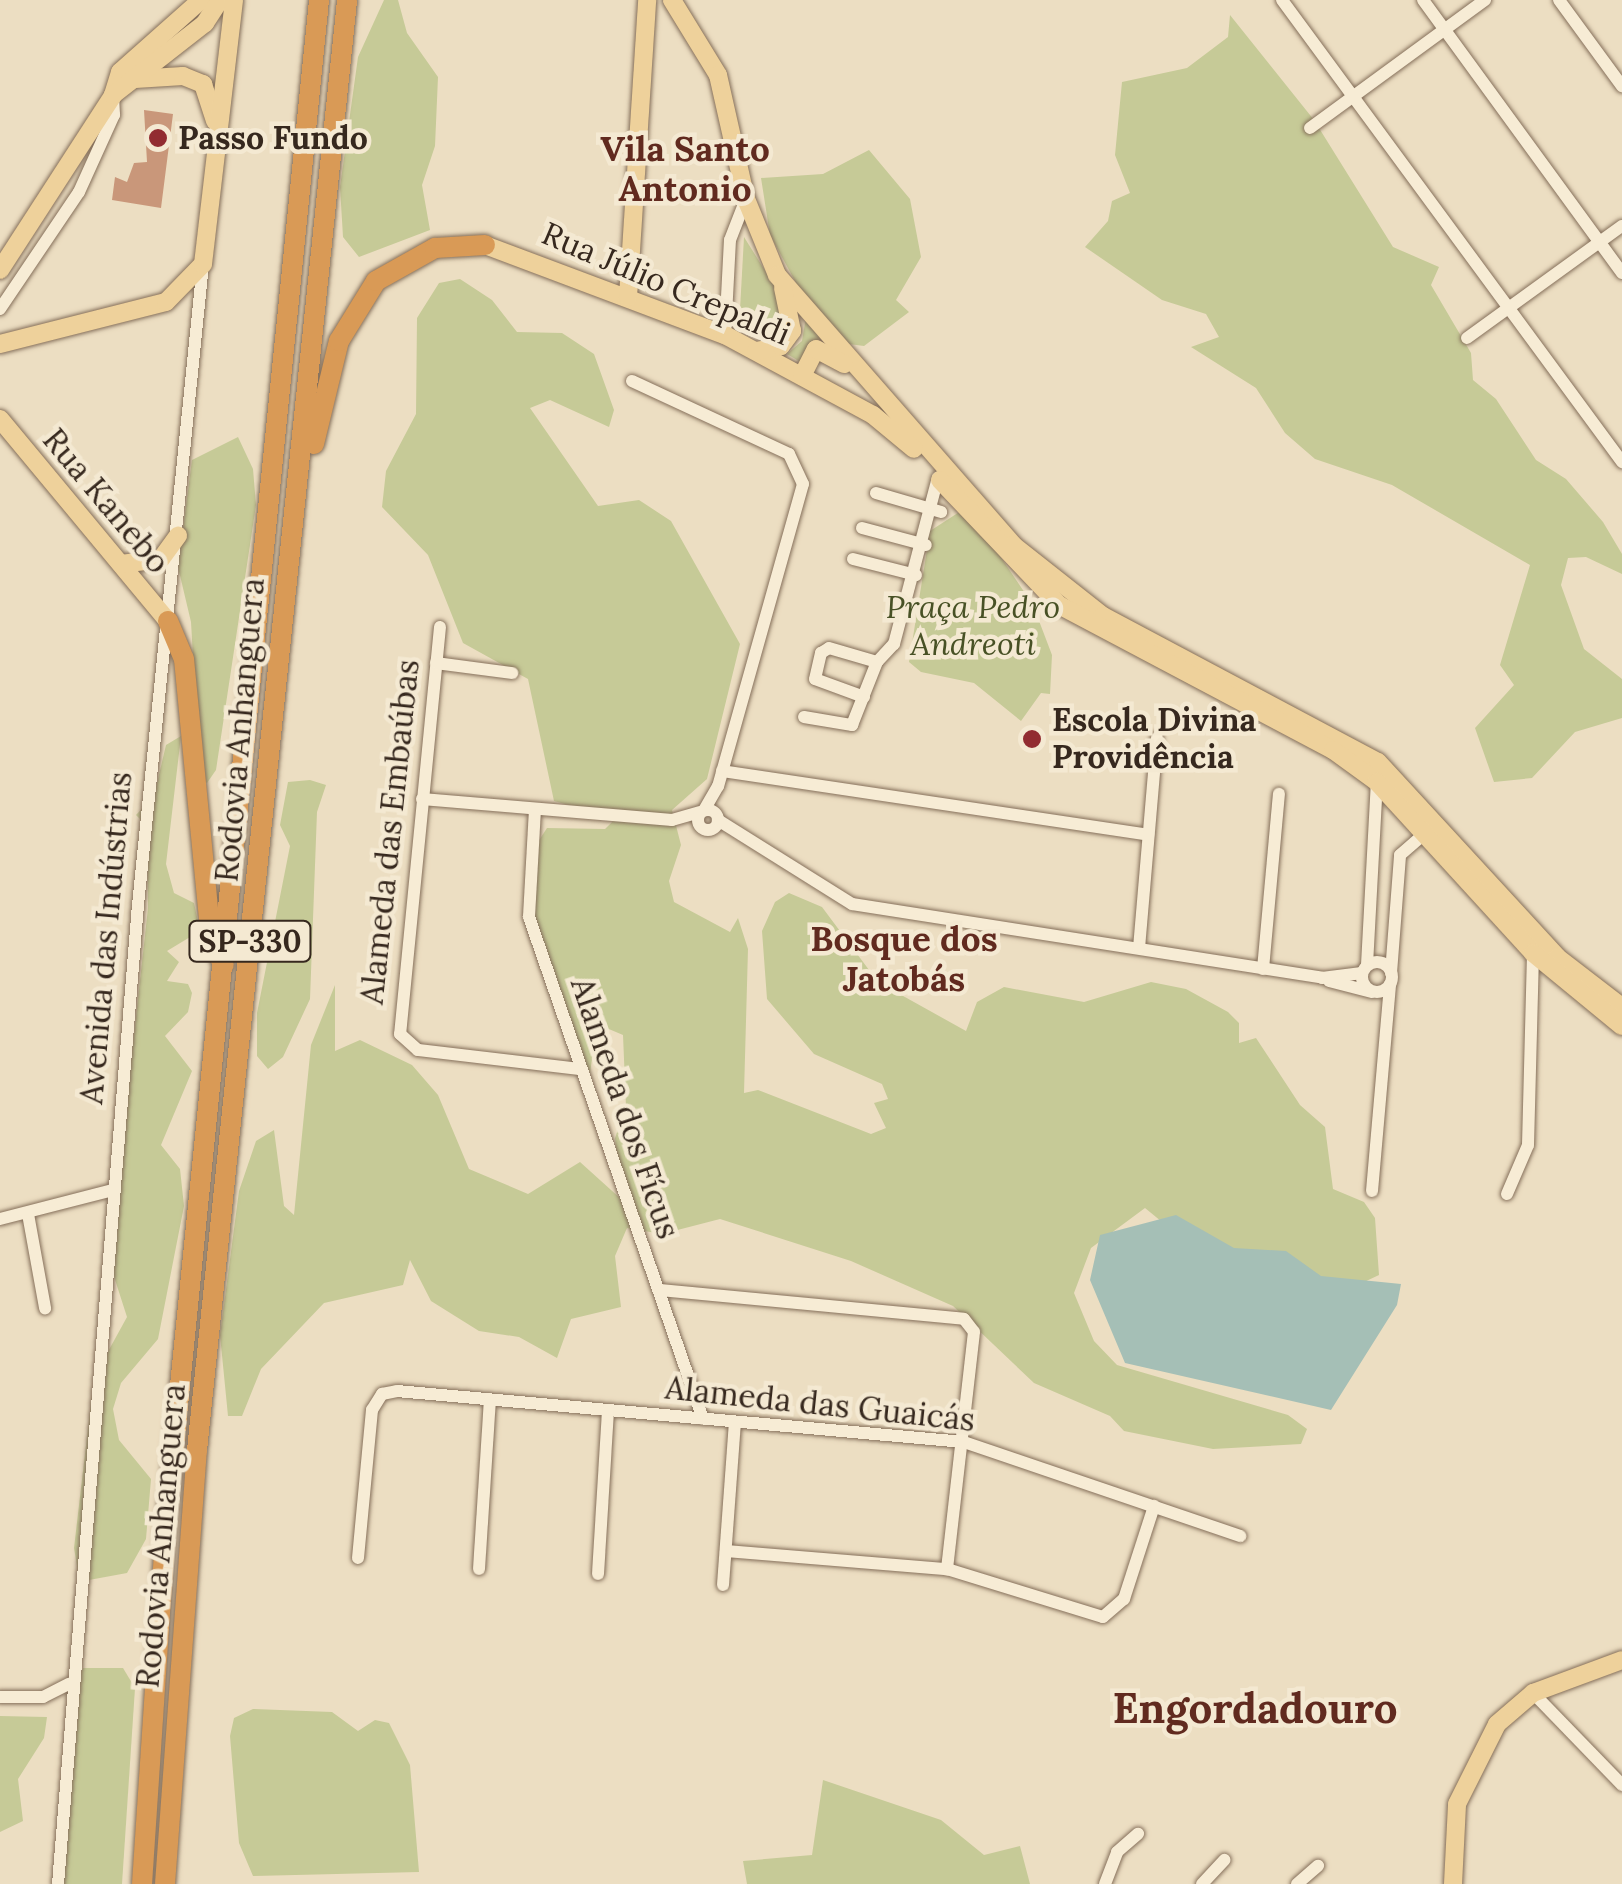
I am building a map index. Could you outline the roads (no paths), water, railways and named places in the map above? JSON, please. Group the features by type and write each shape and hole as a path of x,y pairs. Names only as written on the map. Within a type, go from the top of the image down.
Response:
{"highway":[{"name":"Rodovia Anhanguera","path":"142,1884 161,1580 319,0"},
{"name":"Rodovia Anhanguera","path":"164,1884 197,1450 286,558 318,332 346,0"},
{"path":"286,558 334,358 360,301 412,256 484,245"},
{"path":"168,621 184,659 211,942 224,965"}],"main road":[{"path":"113,96 120,72 163,47 179,9 201,0"},
{"path":"1,267 113,96 163,47 220,0"},
{"name":"Avenida das Indústrias","path":"203,264 234,0"},
{"path":"628,296 647,9 675,4 732,110 746,198 777,275 792,331 782,346 756,350"},
{"path":"133,79 170,76 203,84 216,136"},
{"name":"Rua Júlio Crepaldi","path":"484,245 726,335 874,415 1059,605 1333,750 1377,782 1532,953 1622,1026"},
{"path":"0,344 166,302 203,264"},
{"path":"777,275 896,411 1068,595 1378,762 1557,957 1622,1007"},
{"path":"802,376 809,353 824,349 896,411"},
{"name":"Rua Kanebo","path":"0,419 168,621"},
{"path":"121,564 162,559 178,536"},
{"path":"1452,1884 1457,1804 1474,1758 1533,1693 1622,1660"}],"street":[{"path":"1282,0 1512,306 1622,462"},
{"path":"1423,0 1622,273"},
{"path":"1310,128 1485,0"},
{"path":"1559,0 1622,86"},
{"path":"0,309 79,192 114,115 113,96"},
{"path":"726,335 730,240 746,198"},
{"path":"1467,338 1622,226"},
{"name":"Avenida das Indústrias","path":"58,1884 69,1684 113,1190 203,264"},
{"path":"632,381 771,443 799,468 802,484 708,819"},
{"path":"804,717 852,725 877,662 894,644 935,514 938,478"},
{"path":"876,492 935,514 960,503"},
{"path":"862,528 926,545"},
{"path":"853,559 916,576"},
{"name":"Alameda das Embaúbas","path":"440,627 400,1034 418,1050 580,1069"},
{"path":"864,696 815,679 822,653 829,648 877,662"},
{"path":"436,663 512,673"},
{"path":"1139,948 1157,738"},
{"path":"722,770 1148,835"},
{"path":"1377,782 1372,900 1364,969 1386,1024"},
{"path":"1263,970 1280,794"},
{"path":"422,799 672,820 708,819 852,904 1322,978 1374,993"},
{"name":"Alameda dos Fícus","path":"536,810 529,916 702,1419"},
{"path":"1372,1191 1400,855 1424,834"},
{"path":"1372,900 1397,902"},
{"path":"1507,1194 1528,1145 1532,953"},
{"path":"1322,978 1378,962 1391,979"},
{"path":"1374,993 1391,979"},
{"path":"0,1219 113,1190"},
{"path":"28,1214 45,1308"},
{"path":"660,1290 964,1320 974,1332 947,1569"},
{"name":"Alameda das Guaicás","path":"358,1558 372,1410 382,1394 964,1442 1240,1536"},
{"path":"479,1569 490,1400"},
{"path":"598,1574 608,1410"},
{"path":"723,1585 735,1422"},
{"path":"726,1551 947,1569 1103,1617 1124,1600 1154,1506"},
{"path":"0,1697 43,1697 69,1684"},
{"path":"1533,1693 1622,1784"},
{"path":"1106,1884 1117,1852 1138,1834"},
{"path":"1202,1884 1224,1860"},
{"path":"1297,1884 1318,1866"}],"water":[{"path":"1176,1215 1234,1248 1286,1251 1321,1276 1401,1284 1397,1305 1331,1410 1125,1363 1090,1280 1100,1235"}],"place":[{"name":"Passo Fundo","path":"158,138"},
{"name":"Escola Divina Providência","path":"1032,739"}],"district":[{"name":"Vila Santo Antonio","path":"685,169"},
{"name":"Bosque dos Jatobás","path":"904,959"},
{"name":"Engordadouro","path":"1255,1708"}],"park label":[{"name":"Praça Pedro Andreoti","path":"973,626"}]}
